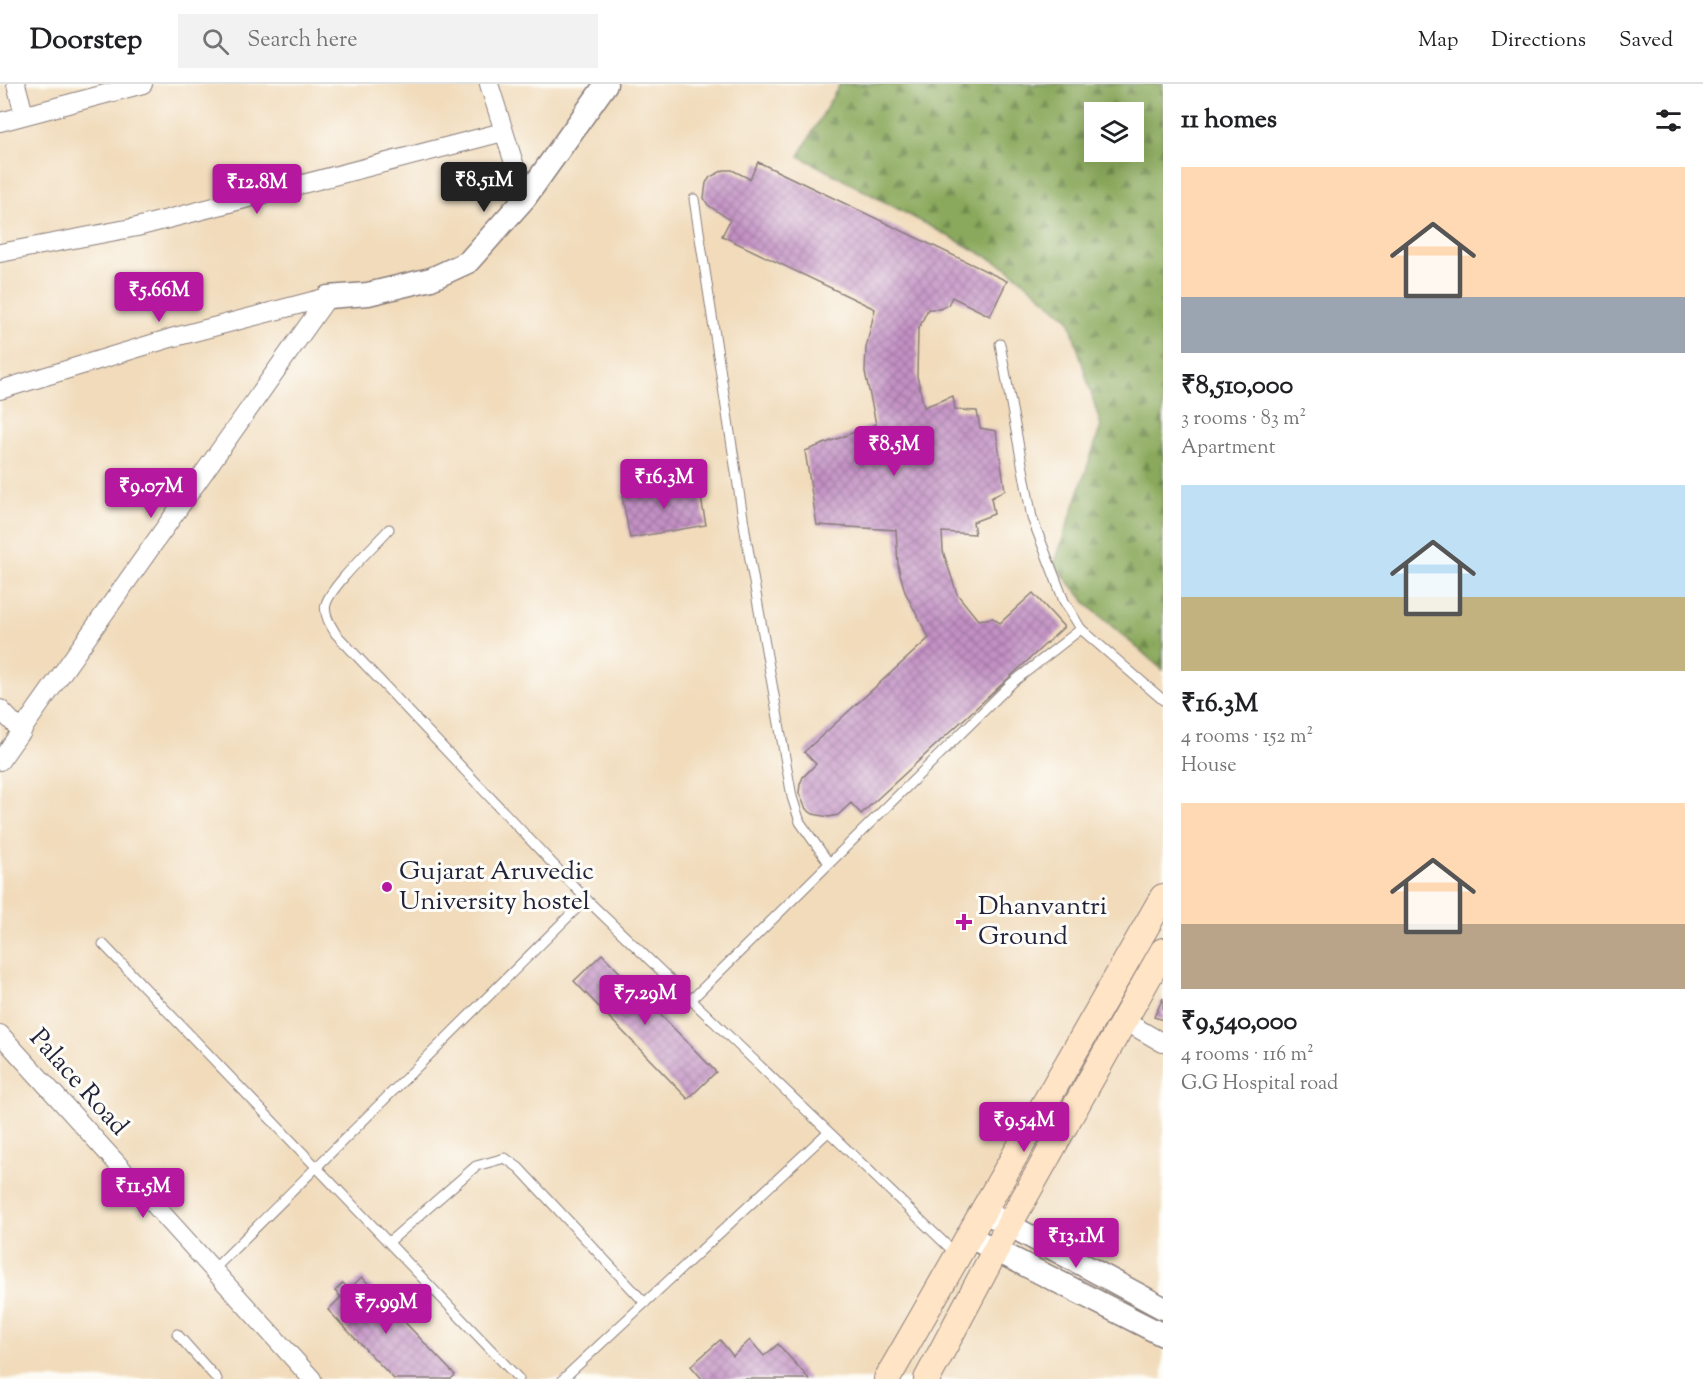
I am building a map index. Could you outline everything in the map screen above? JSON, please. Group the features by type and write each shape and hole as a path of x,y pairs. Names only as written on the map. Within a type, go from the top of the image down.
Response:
{"main road":[{"path":"887,1379 985,1212 1163,897"},
{"path":"927,1379 1010,1223 1163,951"}],"street":[{"path":"16,84 24,114"},
{"path":"0,122 143,84"},
{"path":"489,84 525,198"},
{"path":"0,390 171,338 328,297 368,294 431,279 468,262 525,198 606,84"},
{"path":"0,253 137,227 503,132"},
{"path":"0,761 328,297"},
{"path":"0,709 22,732"},
{"path":"1123,1020 1163,1042"},
{"name":"Palace Road","path":"0,1034 312,1379"},
{"path":"985,1212 1010,1223 1163,1308"},
{"path":"964,1247 995,1251 1163,1335"}],"lane":[{"path":"694,199 746,537 792,797 800,822 829,863"},
{"path":"1000,344 1032,518 1064,601 1081,629 1163,700"},
{"path":"389,529 332,591 325,605 327,619 336,634 586,899 828,1132 964,1247"},
{"path":"691,1000 1012,683 1081,629"},
{"path":"213,1270 586,899"},
{"path":"103,944 519,1379"},
{"path":"563,1379 828,1132"},
{"path":"389,1242 476,1166 506,1158 519,1168 645,1303"},
{"path":"177,1334 217,1379"}],"green space":[{"path":"840,84 1163,84 1163,670 1091,608 1054,565 1101,426 1069,319 1006,267 799,156"}],"building":[{"path":"758,162 1007,281 990,316 952,297 948,305 940,309 928,309 918,330 917,376 924,407 953,396 955,410 977,411 980,428 996,431 1005,490 991,498 994,514 973,522 975,534 942,532 943,551 957,594 978,620 993,618 1000,623 1033,593 1064,627 861,814 851,803 838,815 829,817 813,814 806,809 799,793 800,784 803,777 816,764 804,752 929,638 905,592 898,566 896,530 817,525 805,451 876,424 865,372 866,348 875,309 722,236 730,220 708,205 704,198 706,183 710,177 724,170 732,170 750,179"},
{"path":"698,482 706,525 630,538 622,496"},
{"path":"602,954 716,1072 688,1099 574,981"},
{"path":"1163,998 1163,1020 1154,1017"},
{"path":"362,1277 455,1375 451,1379 394,1379 328,1310 341,1297 335,1291 343,1283 349,1289"},
{"path":"720,1340 733,1356 750,1340 764,1356 778,1344 809,1379 702,1379 691,1366"}],"place":[{"name":"Gujarat Aruvedic University hostel","path":"387,887"},
{"name":"Dhanvantri Ground","path":"964,922"}]}
